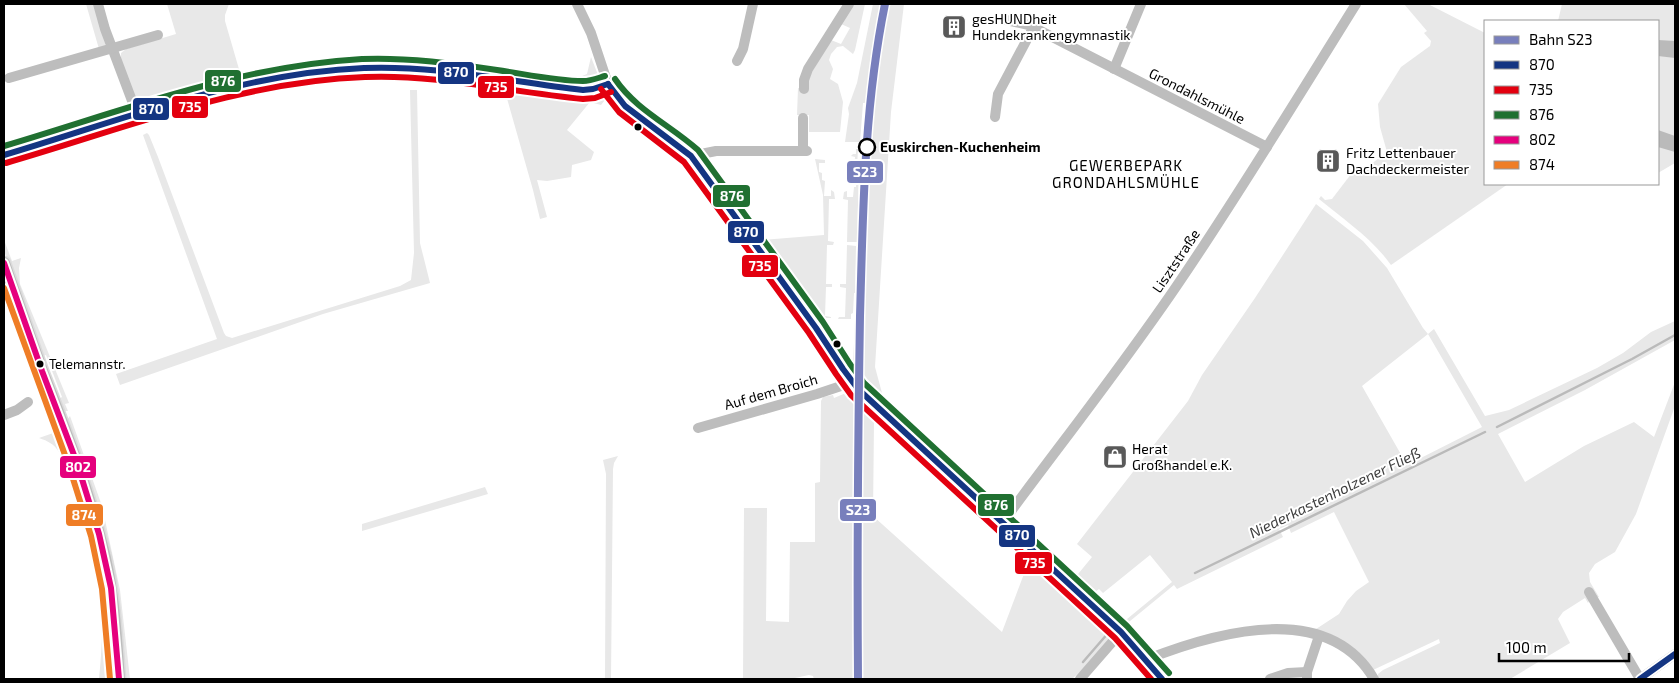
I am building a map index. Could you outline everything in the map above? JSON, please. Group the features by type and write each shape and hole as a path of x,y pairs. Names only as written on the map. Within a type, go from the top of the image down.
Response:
{"main road":[{"path":"4,263 42,369 66,428 105,559 119,679"}],"street":[{"path":"98,4 112,48 137,114"},
{"path":"578,4 591,33 608,84 615,95 624,106 668,136 691,156 808,317 850,380 1121,632 1162,679"},
{"path":"737,61 743,48 753,4"},
{"path":"804,88 804,80 808,69 850,4"},
{"path":"1114,69 1141,4"},
{"name":"Lisztstraße","path":"1003,522 1156,316 1221,219 1356,4"},
{"name":"Grondahlsmühle","path":"1006,20 1033,28 1267,147"},
{"path":"994,116 998,94 1033,28"},
{"path":"9,78 158,35"},
{"path":"4,155 137,114 271,78 341,69 385,67 413,69 583,90 608,84"},
{"path":"691,156 716,151 805,151 804,118"},
{"path":"4,148 35,145"},
{"name":"Auf dem Broich","path":"698,428 841,386 850,380"},
{"path":"4,415 17,410 28,402"},
{"path":"1589,592 1640,679 1675,654"},
{"path":"1145,660 1197,641 1240,632 1285,629 1301,631 1340,644 1361,662 1374,679"},
{"path":"1080,679 1121,632"},
{"path":"1270,679 1288,673 1307,675 1319,636"}],"shaded area":[{"path":"86,4 95,4 106,46 99,49"},
{"path":"167,4 229,4 225,21 241,76 139,104 136,101 121,59 121,53 126,49 176,34"},
{"path":"854,4 865,4 855,50 853,54 843,46 837,47 829,60 833,69 830,79 838,84 843,102 840,132 809,132 809,115 797,115 798,88 806,90 810,75 831,40 841,44 850,28 841,24"},
{"path":"873,4 882,4 870,66 866,103 863,103 860,142 845,142 849,114 848,108 857,83"},
{"path":"888,4 904,4 891,112 875,367 882,393 877,397 862,382 870,115 875,73"},
{"path":"1404,4 1428,4 1484,32 1484,185 1507,185 1391,265 1375,246 1319,199 1321,196 1325,200 1332,199 1358,165 1362,171 1387,152 1380,127 1378,104 1401,67 1430,46 1431,41 1424,33 1427,31"},
{"path":"1562,4 1675,4 1675,163 1659,172 1659,20 1558,20"},
{"path":"1659,40 1675,41 1675,58 1659,56"},
{"path":"591,57 598,75 584,81 570,81 587,74"},
{"path":"383,61 431,63 493,71 494,73 367,63 323,66 246,80 144,107 180,95 269,72 330,63"},
{"path":"505,83 567,93 608,96 601,105 590,102 567,130 594,152 591,160 572,165 571,177 547,181 537,180 547,217 540,219 504,88"},
{"path":"410,90 417,90 420,243 430,283 323,314 120,385 116,374 217,339 143,135 147,133 149,135 224,333 232,338 400,286 411,280 414,253"},
{"path":"124,111 125,113 52,137 7,145 4,143"},
{"path":"1659,130 1675,136 1675,152 1659,147"},
{"path":"856,149 858,149 857,167 859,167 857,242 847,242 848,200 843,199 844,192 847,191 847,197 853,197 854,187 856,187 855,157 851,156 856,154"},
{"path":"815,159 825,160 825,163 819,163 819,172 822,173 822,180 825,181 824,196 831,196 831,190 834,192 835,199 829,199 828,241 834,242 833,245 827,245 826,284 832,284 832,287 826,287 825,316 831,318 819,320 761,240 824,235 823,195"},
{"path":"1316,204 1363,241 1387,268 1423,328 1428,334 1434,329 1485,416 1509,410 1597,368 1623,353 1651,332 1675,321 1675,340 1585,390 1498,434 1525,482 1584,446 1634,422 1654,437 1675,382 1675,406 1636,514 1615,552 1595,564 1589,573 1590,582 1599,597 1590,599 1588,603 1585,598 1563,612 1558,619 1570,643 1510,679 1378,679 1378,674 1383,670 1440,643 1439,639 1373,670 1313,631 1339,614 1356,591 1369,582 1334,512 1291,533 1288,525 1279,529 1283,537 1177,589 1174,585 1124,626 1121,624 1172,582 1150,555 1103,593 1099,589 1091,595 1074,579 1092,557 1077,544 1188,401 1202,375","holes":["1428,334 1482,427 1407,465 1362,386"]},
{"path":"4,240 12,261 21,258 19,268 20,284 69,403 65,404 68,411 64,411 59,399 62,397 46,355 43,356 4,251"},
{"path":"847,245 856,246 853,313 851,314 851,319 838,319 839,317 845,317 846,288 840,287 840,284 846,284"},
{"path":"855,319 858,319 856,376 851,369 853,367"},
{"path":"846,393 854,396 855,679 814,679 813,676 809,675 790,679 743,679 744,508 767,508 766,621 789,622 790,542 815,542 815,483 820,482 821,401 823,397 833,395 834,398"},
{"path":"862,402 877,416 874,421 873,516 1002,632 1030,558 1112,634 1084,668 1072,679 861,679"},
{"path":"70,416 102,506 120,590 130,679 126,679 115,588 67,420"},
{"path":"56,432 78,492 94,553 104,616 107,679 99,679 102,639 101,614 96,574 87,532 59,452 50,443 39,438"},
{"path":"618,456 613,469 611,679 605,679 606,474 603,460"},
{"path":"485,487 488,494 362,531 362,524"}],"waterway":[{"name":"Niederkastenholzener Fließ","path":"1497,427 1632,359 1675,335"},
{"name":"Niederkastenholzener Fließ","path":"1195,573 1485,432"},
{"name":"Niederkastenholzener Fließ","path":"1083,662 1109,632"}],"rail line":[{"name":"S23","path":"858,679 860,316 864,198 873,81 885,4"}],"transit line":[{"name":"876","path":"4,146 136,105 225,80 316,63 362,59 396,59 480,67 573,81 586,81 605,76"},
{"name":"870","path":"4,155 137,113 227,88 318,72 364,68 419,69 583,90 608,84"},
{"name":"735","path":"6,163 228,97 319,80 365,77 420,78 583,99 595,98 611,92"},
{"name":"876","path":"615,79 633,100 698,150 823,322 864,383 1127,626 1169,673"},
{"name":"870","path":"608,84 625,106 691,156 858,389 1121,632 1162,679"},
{"name":"735","path":"601,89 619,112 684,162 809,333 851,395 1115,638 1151,679"},
{"name":"802","path":"4,263 77,463 99,534 111,588 119,679"},
{"name":"874","path":"4,288 69,466 91,536 102,589 110,679"},
{"name":"870","path":"1640,679 1675,654"}],"place":[{"name":"gesHUNDheit Hundekrankengymnastik","path":"954,27"},
{"name":"Euskirchen-Kuchenheim","path":"867,147"},
{"name":"Fritz Lettenbauer Dachdeckermeister","path":"1328,161"},
{"name":"Telemannstr.","path":"40,364"},
{"name":"Herat Großhandel e.K.","path":"1115,457"}],"district":[{"name":"GEWERBEPARK GRONDAHLSMÜHLE","path":"1126,174"}]}
